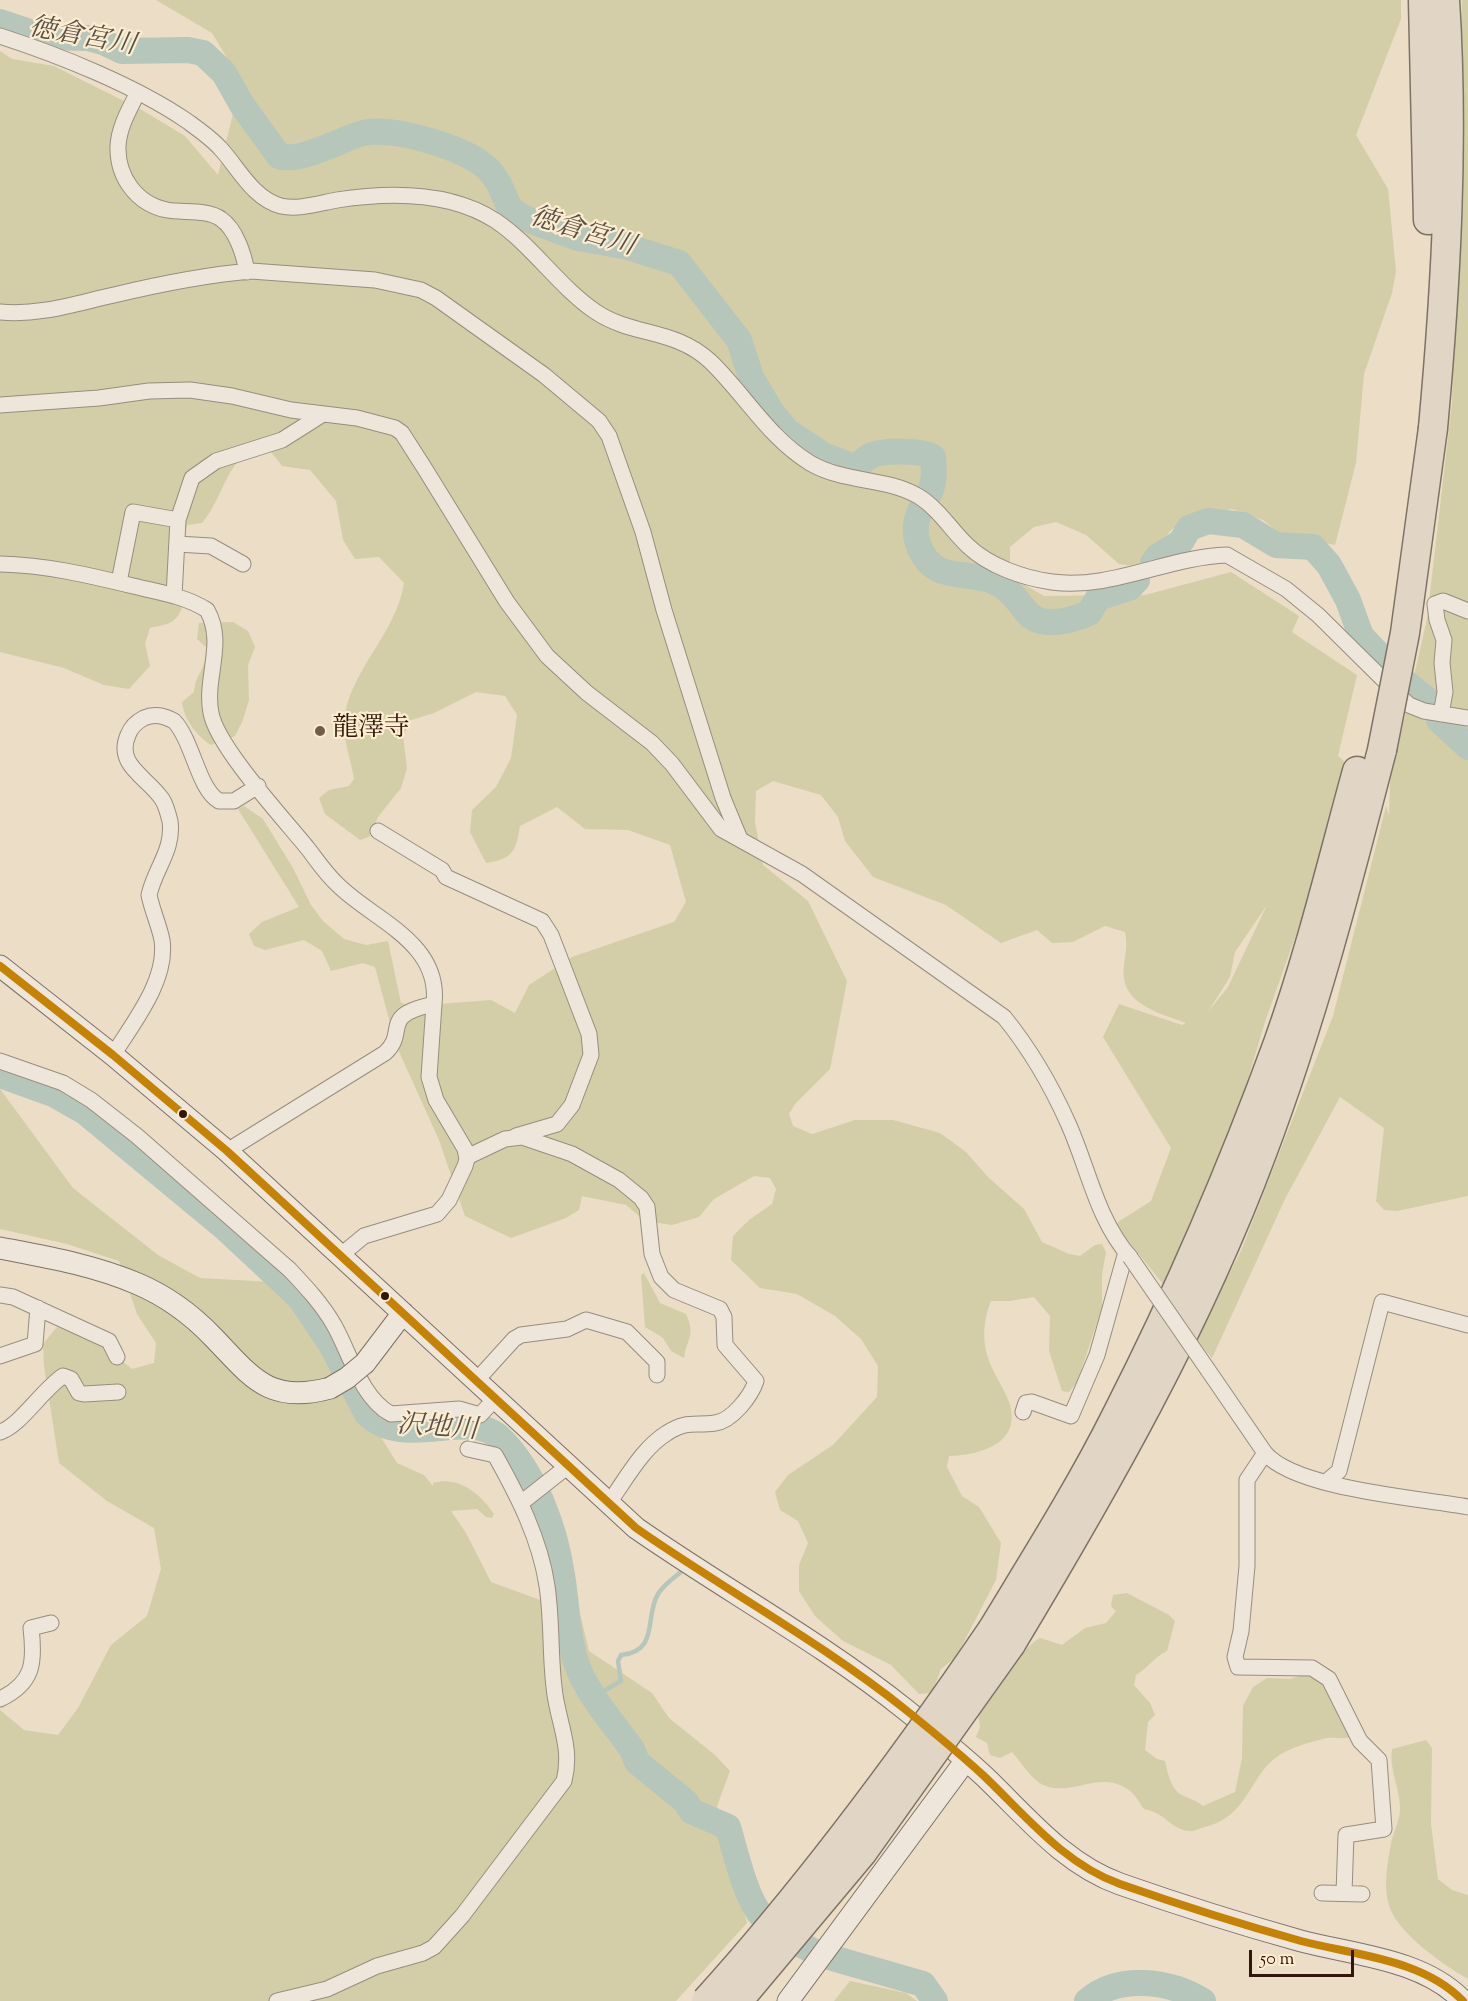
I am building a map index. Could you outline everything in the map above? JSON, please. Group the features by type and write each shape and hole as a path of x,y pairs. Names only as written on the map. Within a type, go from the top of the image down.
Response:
{"highway":[{"path":"1423,0 1429,142 1424,425"},
{"path":"706,2001 834,1849 920,1736 1002,1637 1074,1540 1139,1424 1212,1275 1257,1165 1334,941 1373,747 1405,633 1424,425 1447,236 1449,142 1445,0"},
{"path":"738,2001 862,1853 1002,1637"}],"street":[{"path":"0,36 28,45 137,94 188,122 218,146 257,191 282,206 297,207 379,194 415,195 476,211 496,222 592,310 627,328 664,334 689,345 710,361 781,442 811,463 839,475 903,488 911,492 928,503 970,548 989,561 1026,577 1057,583 1114,578 1227,555 1286,589 1318,615 1410,705 1424,711 1468,718"},
{"path":"137,94 123,125 118,146 128,184 147,203 165,210 213,215 222,219 240,247 247,272"},
{"path":"0,312 37,312 187,278 247,272 375,280 420,290 436,298 544,375 599,421 609,436 642,532 714,768 734,829 740,839"},
{"path":"0,405 99,398 150,391 190,390 385,424 402,433 507,602 547,656 587,693 652,743 672,765 721,829 802,874 1004,1017 1024,1042 1044,1076 1068,1123 1096,1199 1128,1254 1273,1463 1290,1472 1326,1482 1468,1507"},
{"path":"174,596 178,520 192,478 216,461 282,441 323,414"},
{"path":"119,582 133,512 178,520"},
{"path":"177,544 211,546 243,564"},
{"path":"0,564 41,566 119,582 174,596 198,604 207,610 212,618 216,644 209,700 213,722 222,741 339,886 394,926 410,942 429,969 434,1004 429,1077 436,1100 461,1138 467,1157 461,1177 447,1203 436,1214 364,1236 341,1256"},
{"path":"1441,714 1445,692 1442,663 1444,640 1437,620 1435,604 1443,601 1468,611"},
{"path":"113,1055 135,1019 160,969 162,939 148,895 168,853 171,838 170,821 161,798 128,764 124,744 130,730 137,722 154,715 174,721 189,745 209,791 219,801 234,801 258,786"},
{"path":"378,831 442,870 446,877 542,921 550,935 589,1034 591,1055 572,1105 557,1124 516,1136 467,1157"},
{"path":"0,966 113,1055 227,1151 636,1528 790,1626 905,1709 966,1760 1062,1851 1090,1870 1118,1883 1251,1926 1414,1970 1442,1983 1463,2001"},
{"path":"227,1151 385,1053 390,1049 395,1028 402,1016 411,1010 434,1004"},
{"path":"0,1061 63,1083 91,1100 137,1136 282,1263 309,1290 333,1323 365,1386 381,1409 391,1414 459,1409 480,1415 495,1399"},
{"path":"516,1136 559,1149 590,1162 641,1198 649,1215 656,1268 674,1290 720,1309 724,1317 725,1345 756,1381 742,1403 726,1419 718,1423 687,1423 658,1439 608,1504"},
{"path":"0,1248 85,1265 139,1285 191,1317 252,1378 269,1388 303,1394 330,1388 365,1363 403,1313"},
{"path":"1023,1412 1026,1403 1032,1402 1071,1416 1097,1355 1128,1254"},
{"path":"0,1295 13,1297 109,1341 117,1357"},
{"path":"1326,1482 1339,1472 1382,1302 1468,1325"},
{"path":"0,1356 35,1344 38,1308"},
{"path":"476,1381 514,1339 521,1335 558,1331 586,1320 627,1332 657,1362 657,1375"},
{"path":"0,1432 13,1427 35,1401 63,1376 71,1379 79,1393 118,1392"},
{"path":"277,2001 327,1989 378,1966 423,1953 434,1947 462,1916 564,1781 569,1756 554,1688 548,1588 531,1495 495,1455 468,1449"},
{"path":"1265,1454 1247,1480 1247,1566 1241,1631 1235,1657 1238,1667 1312,1668 1329,1679 1360,1741 1379,1760 1384,1829 1346,1835 1344,1893"},
{"path":"531,1495 568,1466"},
{"path":"0,1699 16,1690 30,1672 33,1664 31,1628 51,1623"},
{"path":"788,2001 966,1760"},
{"path":"1322,1893 1362,1894"}],"shaded area":[{"path":"156,0 1401,0 1401,19 1356,135 1388,189 1396,271 1392,293 1364,374 1356,463 1335,545 1282,535 1263,520 1232,509 1210,513 1172,529 1140,567 1119,564 1086,535 1056,522 1034,527 1010,547 1010,576 1044,596 1145,595 1231,572 1299,616 1292,632 1357,675 1338,756 1347,764 1327,847 1265,1022 1235,1122 1167,1289 1115,1224 1151,1201 1171,1148 1103,1037 1119,1004 1182,1025 1186,1023 1148,1008 1132,996 1124,978 1125,932 1105,926 1073,942 1052,943 1037,930 1001,943 946,905 873,877 845,841 838,817 821,795 773,781 756,791 755,822 763,865 808,901 847,981 830,1069 795,1104 789,1114 793,1126 812,1134 855,1120 893,1120 940,1133 966,1152 988,1177 1024,1209 1042,1242 1069,1254 1080,1256 1095,1245 1102,1244 1106,1252 1102,1275 1102,1308 1077,1382 1069,1392 1062,1391 1049,1351 1050,1316 1034,1297 991,1301 984,1328 985,1348 1009,1402 1012,1416 1010,1428 1005,1437 986,1449 949,1456 947,1467 962,1496 979,1507 1001,1543 996,1580 956,1657 941,1669 932,1693 919,1694 891,1665 843,1641 815,1616 799,1591 799,1565 808,1543 798,1521 780,1510 775,1492 788,1475 833,1445 877,1397 878,1366 861,1339 835,1316 797,1294 760,1288 731,1260 733,1236 749,1220 772,1204 776,1189 770,1178 754,1176 714,1199 699,1217 672,1225 645,1221 626,1205 582,1196 579,1210 566,1218 511,1238 465,1216 439,1140 396,1045 375,967 363,963 331,971 322,951 304,940 265,950 254,946 249,934 262,922 299,907 238,809 244,806 263,819 293,868 311,905 323,921 344,939 366,945 388,941 401,1003 413,1006 491,1000 515,1013 529,985 572,957 674,922 686,902 670,845 628,830 585,829 557,807 520,826 515,848 508,856 486,863 470,832 472,810 496,787 511,758 517,715 505,696 476,692 434,713 411,720 403,736 407,768 401,788 378,817 369,837 360,840 325,814 319,798 329,790 349,786 354,779 345,739 345,714 357,681 393,617 404,583 379,557 355,559 343,540 336,501 310,470 282,466 271,452 255,447 238,461 202,523 187,525 184,545 173,558 183,591 182,608 173,621 150,628 145,644 150,666 129,689 104,685 64,668 0,652 0,51 12,59 54,66 142,110 185,136 218,175 241,81 212,33","holes":["1267,905 1228,987 1208,1012 1230,977 1235,952"]},
{"path":"1462,0 1468,0 1468,1196 1397,1211 1384,1210 1376,1201 1384,1128 1340,1097 1285,1199 1212,1358 1195,1339 1241,1251 1333,1016 1386,806 1389,815 1390,781 1427,619 1452,403"},
{"path":"233,622 248,631 255,647 248,665 249,700 235,736 211,745 192,727 185,715 182,702 194,692 206,655 206,647 197,639 199,623"},
{"path":"0,1089 73,1188 158,1255 200,1278 273,1282 328,1352 397,1463 424,1475 433,1486 433,1483 442,1481 460,1484 476,1493 489,1507 494,1514 492,1518 486,1517 477,1509 451,1511 466,1533 491,1582 551,1604 528,1506 550,1489 589,1651 652,1693 669,1718 715,1755 730,1771 717,1806 747,1923 676,2001 0,2001 0,1710 24,1730 58,1735 78,1708 111,1645 147,1616 161,1569 154,1528 107,1501 59,1463 44,1366 43,1344 57,1327 100,1344 132,1369 154,1363 156,1343 137,1314 119,1261 67,1244 0,1229"},
{"path":"644,1273 660,1303 686,1314 691,1332 684,1358 671,1351 663,1338 645,1327 641,1275"},
{"path":"1127,1593 1169,1615 1175,1621 1167,1651 1136,1675 1134,1685 1150,1703 1155,1715 1148,1722 1145,1750 1157,1759 1165,1761 1171,1782 1181,1795 1203,1806 1235,1792 1242,1758 1243,1706 1253,1687 1267,1678 1290,1679 1302,1675 1317,1675 1331,1685 1354,1736 1322,1739 1283,1753 1263,1771 1232,1813 1220,1821 1190,1831 1176,1827 1158,1814 1144,1809 1132,1793 1118,1784 1106,1782 1071,1787 1048,1787 1037,1781 1012,1752 1000,1758 990,1755 987,1743 976,1737 980,1727 978,1714 1015,1662 1040,1638 1062,1645 1085,1628 1106,1623 1116,1611 1111,1606 1113,1595"},
{"path":"1426,1740 1432,1748 1431,1824 1438,1879 1452,1890 1468,1895 1468,1979 1436,1958 1413,1938 1395,1918 1388,1901 1387,1868 1400,1808 1391,1757 1392,1749"},
{"path":"850,1981 906,1993 917,2001 834,2001"}],"waterway":[{"name":"徳倉宮川","path":"0,22 45,37 88,38 122,51 188,50 203,53 224,73 242,105 279,156 288,157 309,153 363,133 392,133 428,140 464,154 488,169 498,183 510,209 524,218 578,238 628,247 679,263 739,340 751,377 771,411 787,431 825,456 854,467 870,456 883,453 911,452 933,457 934,472 929,494"},
{"name":"徳倉宮川","path":"921,509 917,518 917,540 924,557 932,565 951,574 984,578 1000,584 1031,616 1038,620 1064,621 1089,613 1098,598 1129,588 1137,580"},
{"name":"徳倉宮川","path":"1153,563 1158,556 1181,542 1189,528 1208,521 1243,525 1276,545 1313,547 1329,565 1348,600 1361,636 1404,681 1430,702"},
{"name":"徳倉宮川","path":"1439,720 1468,747"},
{"name":"沢地川","path":"0,1075 53,1094 85,1112 225,1228 300,1298 332,1346 367,1414 382,1424 400,1429 472,1427 488,1430 501,1439 524,1468 549,1520 559,1557 574,1654 588,1687 632,1749 637,1762 686,1802 691,1811 728,1827 746,1887 763,1918 780,1933 813,1951"},
{"path":"595,1696 621,1681 618,1661 621,1655 641,1647 649,1632 654,1603 658,1594 682,1571"},
{"name":"沢地川","path":"829,1957 923,1984 935,2001"},
{"name":"沢地川","path":"1087,2001 1099,1992 1113,1987 1144,1983 1175,1988 1203,2001"}],"transit line":[{"path":"0,966 113,1055 227,1151 636,1528 874,1685 965,1759 1063,1852 1100,1875 1120,1884 1301,1941 1387,1960 1408,1967 1447,1987 1463,2001"}],"place":[{"name":"龍澤寺","path":"320,731"}]}
